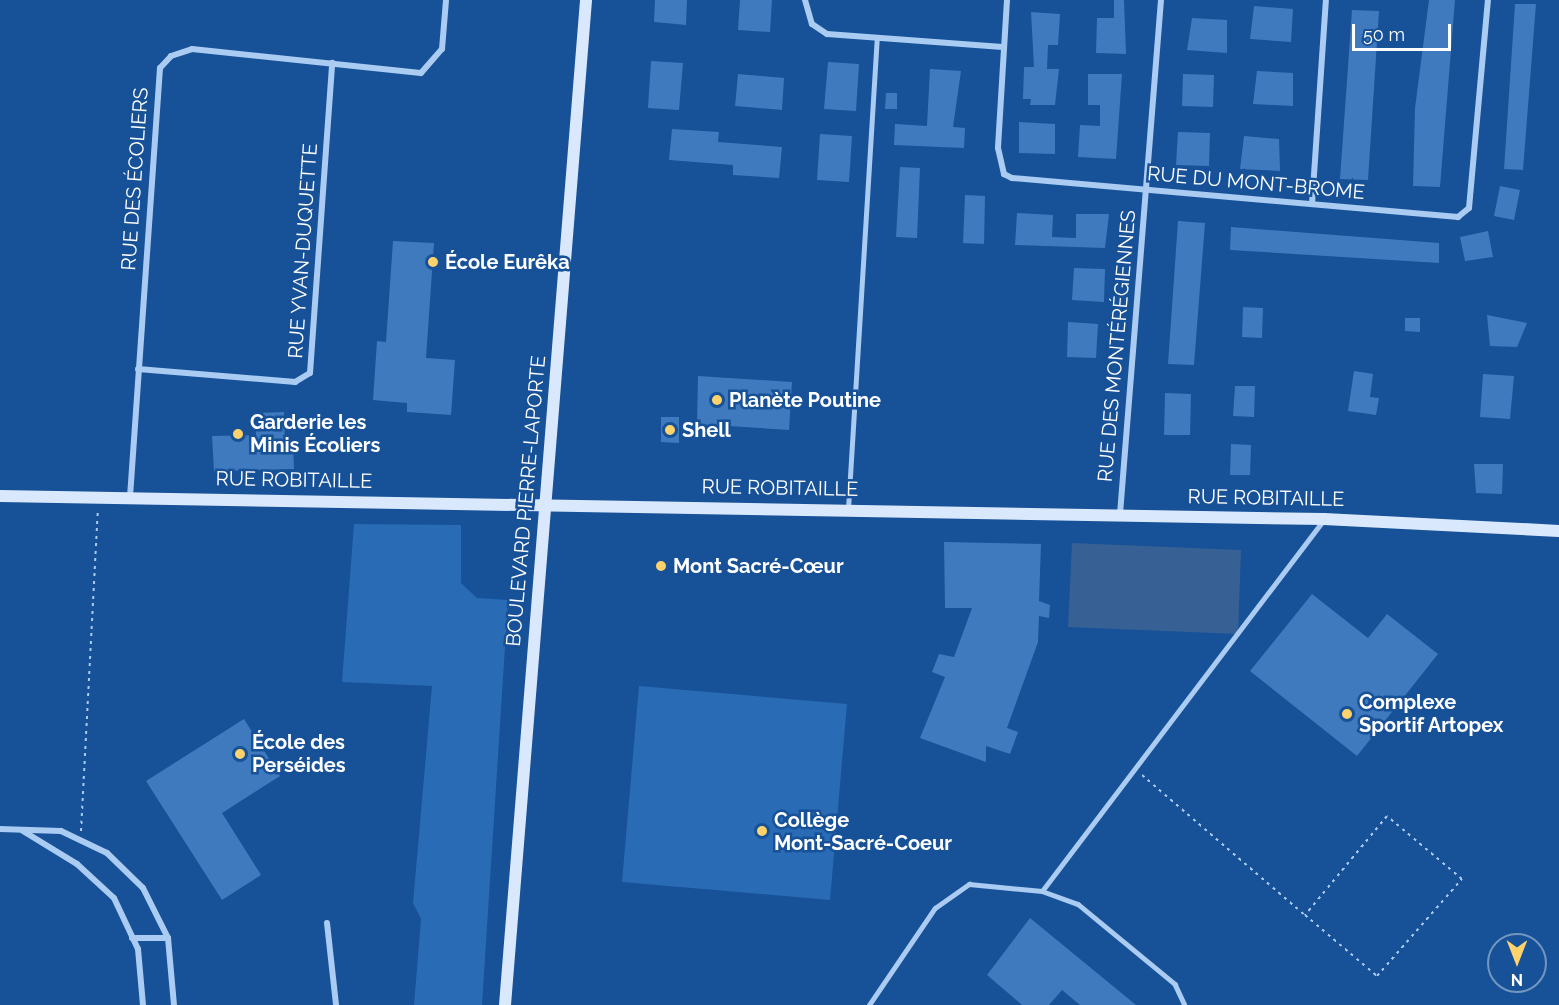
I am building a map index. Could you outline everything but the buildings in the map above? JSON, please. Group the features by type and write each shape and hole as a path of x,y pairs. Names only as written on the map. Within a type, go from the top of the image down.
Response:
{"street":[{"name":"RUE DES ÉCOLIERS","path":"130,497 160,68 171,56 192,49 421,73 442,49 446,0"},
{"name":"BOULEVARD PIERRE-LAPORTE","path":"505,1005 586,0"},
{"path":"805,0 812,24 827,34 1003,47"},
{"name":"RUE DU MONT-BROME","path":"1007,0 998,148 1004,174 1023,181 1458,217 1469,208 1488,0"},
{"name":"RUE DES MONTÉRÉGIENNES","path":"1120,514 1161,0"},
{"path":"1312,204 1326,0"},
{"name":"RUE YVAN-DUQUETTE","path":"138,369 295,382 310,373 332,63"},
{"name":"RUE ROBITAILLE","path":"0,496 1120,514 1324,519 1559,531"},
{"path":"0,829 61,831 107,853 144,888 168,938 174,1005"},
{"path":"22,831 77,864 114,898 132,938 143,1005"},
{"path":"327,923 336,1005"},
{"path":"132,938 168,938"}],"lane":[{"path":"848,509 877,38"},
{"path":"1042,891 1324,519"},
{"path":"869,1005 935,908 969,884 1042,891 1078,904 1175,984 1185,1005"}],"path":[{"path":"80,840 99,497"},
{"path":"1135,770 1305,915 1377,976 1462,879 1388,816 1305,915"}],"shaded area":[{"path":"354,524 461,525 461,583 477,598 508,600 482,1005 414,1005 421,919 413,903 432,686 342,682"},
{"path":"1072,543 1241,550 1238,634 1068,627"},
{"path":"639,686 847,704 830,900 622,882"}],"place":[{"name":"École Eurêka","path":"433,262"},
{"name":"Planète Poutine","path":"717,400"},
{"name":"Shell","path":"670,430"},
{"name":"Garderie les Minis Écoliers","path":"238,434"},
{"name":"Mont Sacré-Cœur","path":"661,566"},
{"name":"Complexe Sportif Artopex","path":"1347,714"},
{"name":"École des Perséides","path":"240,754"},
{"name":"Collège Mont-Sacré-Coeur","path":"762,831"}]}
